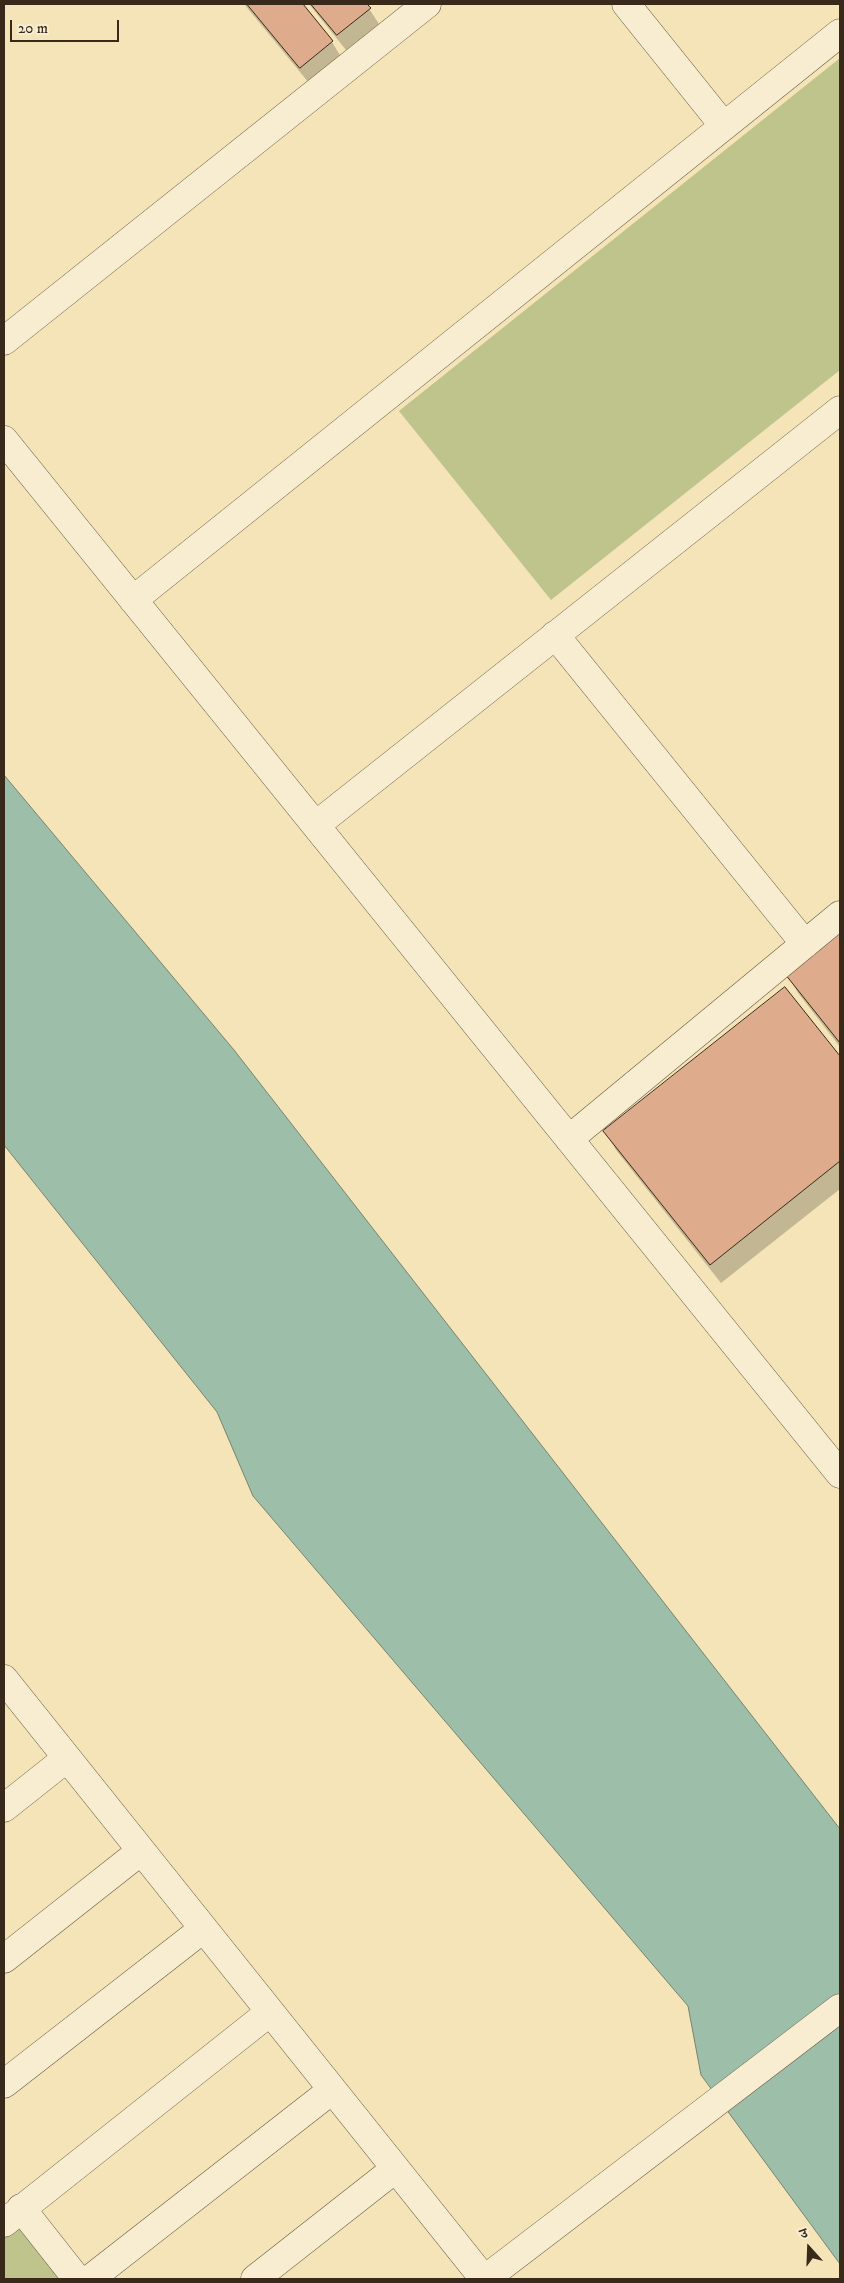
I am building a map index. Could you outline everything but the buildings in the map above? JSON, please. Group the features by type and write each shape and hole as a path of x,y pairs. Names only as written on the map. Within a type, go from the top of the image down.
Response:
{"street":[{"path":"4,341 427,4"},
{"path":"626,4 724,126"},
{"path":"133,600 840,33"},
{"path":"316,825 840,410"},
{"path":"4,440 840,1474"},
{"path":"555,635 805,944"},
{"path":"569,1139 840,915"},
{"path":"4,1679 484,2279 840,2008"},
{"path":"4,1808 67,1758"},
{"path":"4,1958 141,1851"},
{"path":"4,2084 204,1928"},
{"path":"77,2279 12,2216 270,2012"},
{"path":"90,2279 332,2090"},
{"path":"254,2279 395,2169"}],"green space":[{"path":"840,58 840,370 551,600 399,411"},
{"path":"18,2223 63,2279 4,2279 4,2235"}],"shaded area":[{"path":"4,775 234,1050 840,1829 840,2264 701,2075 688,2006 253,1496 217,1412 4,1145"}]}
